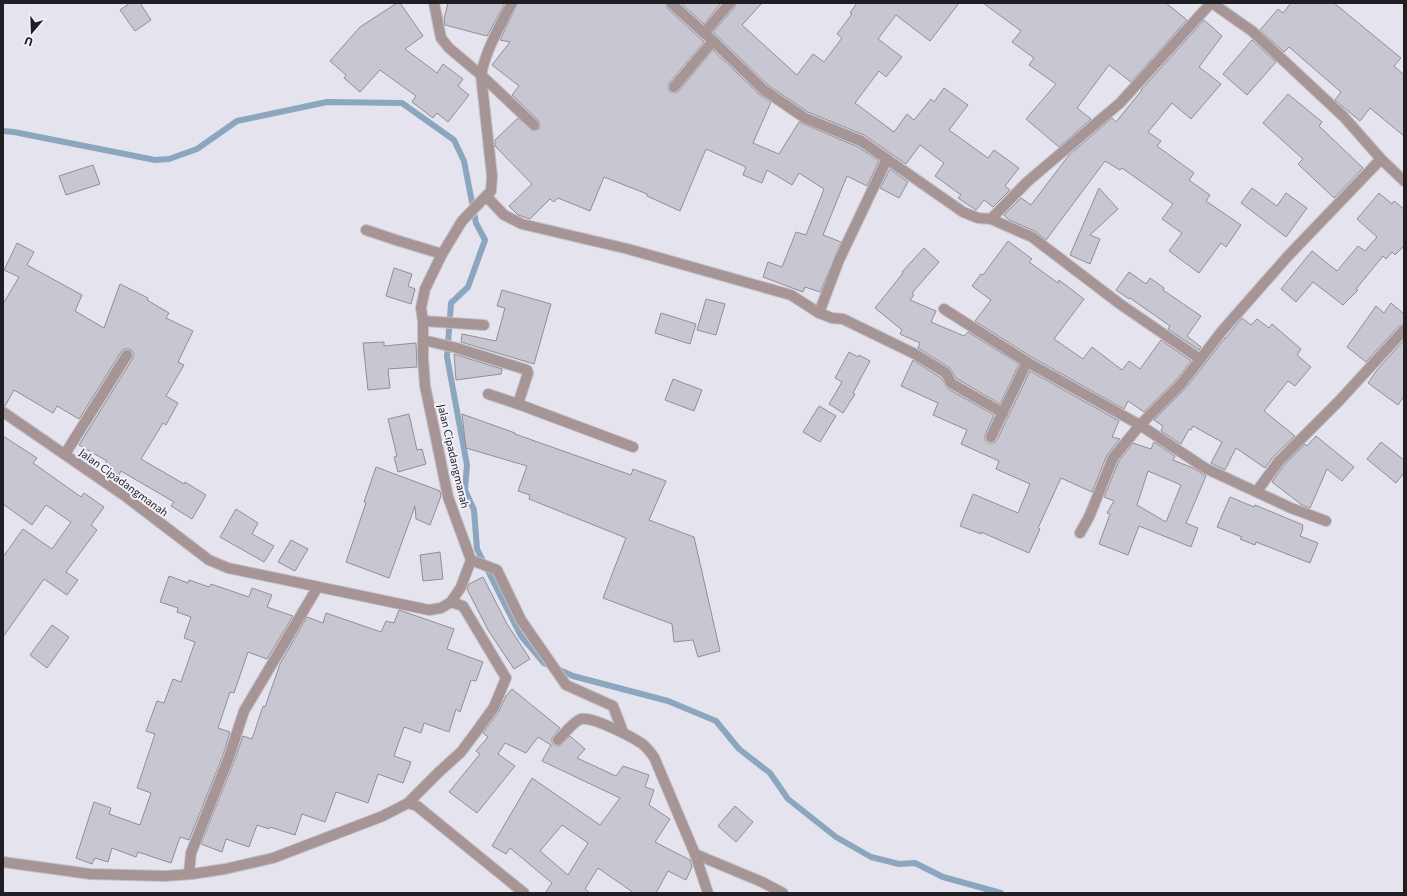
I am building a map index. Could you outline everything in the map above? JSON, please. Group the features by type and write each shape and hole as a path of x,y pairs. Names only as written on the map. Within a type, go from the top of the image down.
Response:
{"street":[{"path":"434,3 441,38 449,48 481,75 534,125"},
{"name":"Jalan Cipadangmanah","path":"472,560 446,489 425,386 428,342 421,308 425,289 442,254 462,221 491,191 492,176 481,75 483,62 512,3"},
{"path":"671,3 714,41 764,90 781,102 805,118 861,141 963,212 978,218 991,219 1032,237 1120,304 1200,359"},
{"path":"704,33 730,3"},
{"path":"991,219 1027,182 1120,103 1212,3 1252,31 1344,117 1381,159 1404,181"},
{"path":"674,87 714,41"},
{"path":"818,313 839,260 887,159"},
{"path":"1080,533 1089,517 1113,458 1140,425 1181,384 1222,331 1288,256 1381,159"},
{"path":"486,196 504,215 522,224 628,249 791,295 818,313 832,318 843,319 915,354 946,373 951,383 1003,413"},
{"path":"366,230 442,254"},
{"path":"944,309 1028,362 1140,425 1205,468 1291,508 1326,521"},
{"path":"423,321 484,325"},
{"path":"1257,491 1279,461 1340,400 1404,330"},
{"path":"428,342 457,348 527,370 528,373 518,404"},
{"path":"65,454 127,355"},
{"path":"991,437 1028,362"},
{"path":"488,394 633,447"},
{"name":"Jalan Cipadangmanah","path":"3,412 125,496 209,560 228,568 317,588 429,610 441,608 451,602"},
{"path":"3,862 90,874 165,876 225,869 273,858 383,816 408,803 461,752 494,707 506,678 463,606 451,602 461,587 472,560 497,570 520,620 566,685 613,706 623,732"},
{"path":"190,874 191,853 229,757 244,711 317,588"},
{"path":"558,740 575,722 580,719 589,720 623,732 643,744 654,757 695,854 708,893"},
{"path":"408,803 417,806 524,893"},
{"path":"695,854 762,882 784,893"}],"building":[{"path":"130,3 140,3 151,20 135,31 120,10"},
{"path":"397,3 400,3 423,36 405,49 437,73 443,64 463,79 458,86 469,95 448,122 437,113 433,118 412,102 416,96 380,70 360,92 344,78 346,75 330,61 360,27"},
{"path":"448,3 505,3 487,36 445,25 444,19"},
{"path":"518,3 665,3 667,8 704,42 669,83 668,89 670,92 676,93 679,91 713,50 760,95 771,102 753,143 779,154 799,122 858,147 879,161 867,186 847,176 823,235 841,242 820,292 805,287 803,292 763,277 768,262 782,267 796,232 806,235 824,189 799,173 792,185 767,170 762,183 743,175 746,167 706,149 680,211 647,196 647,194 604,177 590,211 558,198 554,202 550,199 530,219 518,215 509,206 532,184 495,146 495,140 518,118 533,131 539,129 540,124 538,120 512,95 519,86 492,65 510,42 500,40"},
{"path":"681,3 721,3 704,24"},
{"path":"736,3 762,3 742,25 797,75 813,54 824,62 842,38 837,34 852,14 850,13 857,3 959,3 930,41 896,15 878,39 902,57 886,77 879,71 855,103 894,132 907,114 914,120 931,99 934,102 944,88 968,105 949,130 988,158 994,150 1019,168 1005,186 1010,190 993,207 984,200 976,210 958,198 961,195 935,176 944,163 920,145 906,164 864,135 808,112 768,85 713,32 735,7"},
{"path":"983,3 1166,3 1187,20 1131,82 1109,65 1077,108 1091,119 1059,147 1026,119 1056,84 1029,65 1034,58 1012,42 1021,31"},
{"path":"1291,3 1334,3 1401,58 1394,66 1404,75 1404,136 1370,108 1360,121 1335,100 1341,92 1289,47 1284,52 1260,30 1278,9 1283,13"},
{"path":"1204,20 1222,36 1199,67 1221,84 1191,119 1172,103 1148,132 1161,141 1157,146 1194,173 1189,180 1210,195 1206,201 1241,225 1226,247 1221,243 1199,273 1169,251 1182,233 1162,219 1173,204 1122,168 1120,170 1105,161 1046,240 1035,231 1009,220 1004,215 1021,198 1031,205 1069,155 1112,118 1116,122 1141,90"},
{"path":"1252,40 1276,62 1247,95 1223,74"},
{"path":"1288,94 1322,122 1319,126 1363,168 1334,198 1298,164 1303,159 1263,123"},
{"path":"93,165 100,184 66,195 59,176"},
{"path":"890,169 908,182 899,198 880,188"},
{"path":"1099,188 1118,209 1090,235 1100,239 1090,264 1070,255"},
{"path":"1252,188 1277,206 1286,193 1307,208 1286,237 1241,203"},
{"path":"1379,193 1392,204 1394,201 1404,209 1404,246 1395,255 1392,252 1386,259 1383,256 1356,289 1358,290 1343,305 1313,282 1296,302 1281,289 1312,251 1337,271 1358,246 1365,251 1377,237 1357,219"},
{"path":"1008,241 1032,259 1029,262 1058,283 1059,280 1084,299 1054,339 1083,359 1092,347 1122,370 1129,361 1140,369 1161,340 1191,361 1176,380 1144,412 1128,401 1124,409 1030,356 975,321 991,300 972,286 981,274 983,275"},
{"path":"17,243 34,252 27,265 82,295 75,311 104,328 120,284 148,298 147,300 169,313 166,318 193,331 178,362 184,365 166,396 178,403 166,425 163,423 141,459 206,495 192,519 171,506 174,502 121,471 119,475 103,466 107,461 79,445 133,358 133,352 130,349 124,349 121,352 79,419 57,406 53,413 14,390 5,406 3,406 3,304 19,277 4,270"},
{"path":"924,248 939,262 912,293 914,295 910,300 936,311 931,322 964,336 968,332 1019,364 1000,404 956,378 950,368 918,348 920,343 900,334 902,330 875,308 903,273 902,272"},
{"path":"394,268 412,274 408,286 415,289 411,304 386,296"},
{"path":"1129,272 1146,284 1150,278 1164,288 1163,290 1201,316 1187,336 1201,347 1199,350 1168,329 1170,326 1116,290"},
{"path":"502,290 551,304 534,364 461,342 462,334 496,341 505,308 497,306"},
{"path":"706,299 725,304 716,335 697,330"},
{"path":"1391,303 1404,314 1404,324 1399,326 1366,362 1347,347 1376,306 1384,313"},
{"path":"661,313 696,324 690,344 655,333"},
{"path":"1242,318 1251,325 1257,319 1269,328 1272,324 1301,349 1297,355 1311,367 1295,386 1288,381 1264,411 1295,436 1274,456 1265,468 1236,448 1225,470 1211,463 1222,442 1193,426 1191,430 1189,429 1181,444 1161,431 1163,426 1154,420 1186,388"},
{"path":"1404,340 1404,396 1398,405 1368,383 1377,370"},
{"path":"384,342 384,346 416,343 417,367 388,369 390,388 368,390 363,343"},
{"path":"849,352 870,361 853,393 855,394 843,413 829,404 842,382 835,378"},
{"path":"454,354 502,369 501,374 456,380"},
{"path":"913,360 941,378 948,389 994,415 985,435 985,440 989,443 994,443 997,440 1030,371 1119,421 1112,437 1120,439 1107,455 1092,492 1061,478 1038,528 1040,529 1029,553 981,532 981,534 960,526 973,494 1018,513 1030,484 996,469 999,461 961,444 967,430 933,415 938,403 901,386"},
{"path":"673,379 702,390 694,411 665,400"},
{"path":"819,406 836,416 820,442 803,432"},
{"path":"409,414 417,450 422,449 426,464 398,472 394,457 397,456 388,419"},
{"path":"462,414 631,475 633,469 666,481 649,520 694,537 720,651 698,657 693,640 674,642 672,624 603,598 626,538 529,499 530,495 518,491 527,466 466,448"},
{"path":"3,436 37,458 33,463 81,497 84,493 104,507 91,525 97,530 66,572 78,580 67,595 44,579 3,637 3,557 23,529 52,549 71,522 46,505 32,525 3,504"},
{"path":"1316,436 1354,467 1342,481 1327,469 1310,508 1302,505 1272,482 1284,465 1305,444 1307,446"},
{"path":"1154,442 1175,456 1173,460 1193,468 1206,476 1186,523 1198,528 1191,547 1139,526 1128,555 1099,544 1110,514 1107,513 1114,501 1104,497 1119,461 1133,443 1151,449","holes":["1148,471 1181,485 1166,522 1137,505"]},
{"path":"1381,442 1404,460 1404,473 1396,483 1367,459"},
{"path":"376,467 440,491 441,496 430,525 416,519 415,506 389,578 346,562 366,503 364,502"},
{"path":"1230,497 1254,507 1255,505 1303,525 1300,536 1318,543 1310,563 1256,542 1255,545 1240,539 1242,537 1217,527"},
{"path":"236,509 258,523 252,534 274,546 264,562 220,537"},
{"path":"291,540 308,549 295,571 278,562"},
{"path":"440,552 443,579 423,581 420,555"},
{"path":"169,576 188,583 189,580 209,587 211,584 249,597 252,588 272,595 267,607 293,616 267,659 248,652 234,693 230,692 218,728 230,732 223,755 189,840 180,837 171,863 138,852 136,857 112,848 108,862 95,858 92,864 76,858 94,802 111,808 109,814 140,825 151,793 137,788 155,734 146,731 157,701 164,703 173,679 181,682 195,642 184,638 191,617 177,612 178,608 160,602"},
{"path":"483,577 507,624 530,659 514,669 488,630 467,589 469,584"},
{"path":"399,610 454,629 447,649 483,662 476,681 471,680 460,712 456,709 449,732 424,723 421,733 404,727 394,756 411,762 403,783 378,774 368,803 336,792 325,822 302,814 295,835 270,827 269,829 257,825 249,847 226,839 222,852 201,844 243,736 252,739 263,706 265,707 280,664 307,617 323,623 326,613 381,632 386,621 394,623"},
{"path":"52,625 69,637 47,668 30,655"},
{"path":"512,689 560,728 552,738 554,745 560,746 570,736 585,749 577,758 616,776 623,766 649,775 645,787 654,790 649,805 670,819 655,842 690,860 692,867 686,880 668,871 656,893 634,893 598,868 585,889 590,893 545,893 552,883 510,848 506,854 492,846 532,778 600,825 620,798 542,761 551,745 538,737 526,753 505,743 498,754 515,766 477,813 449,792 480,754 476,751 488,737 483,733 499,711 506,696","holes":["562,825 588,843 568,875 540,851"]},
{"path":"735,806 753,822 736,842 718,826"}],"waterway":[{"path":"3,131 155,160 169,159 197,149 237,121 327,102 402,103 454,140 464,161 476,223 485,240 468,287 451,303 447,357 467,465 465,490 474,510 477,549 521,636 544,663 573,676 668,701 716,721 739,749 770,773 788,799 836,837 871,857 899,864 915,863 943,877 1001,893"}]}
